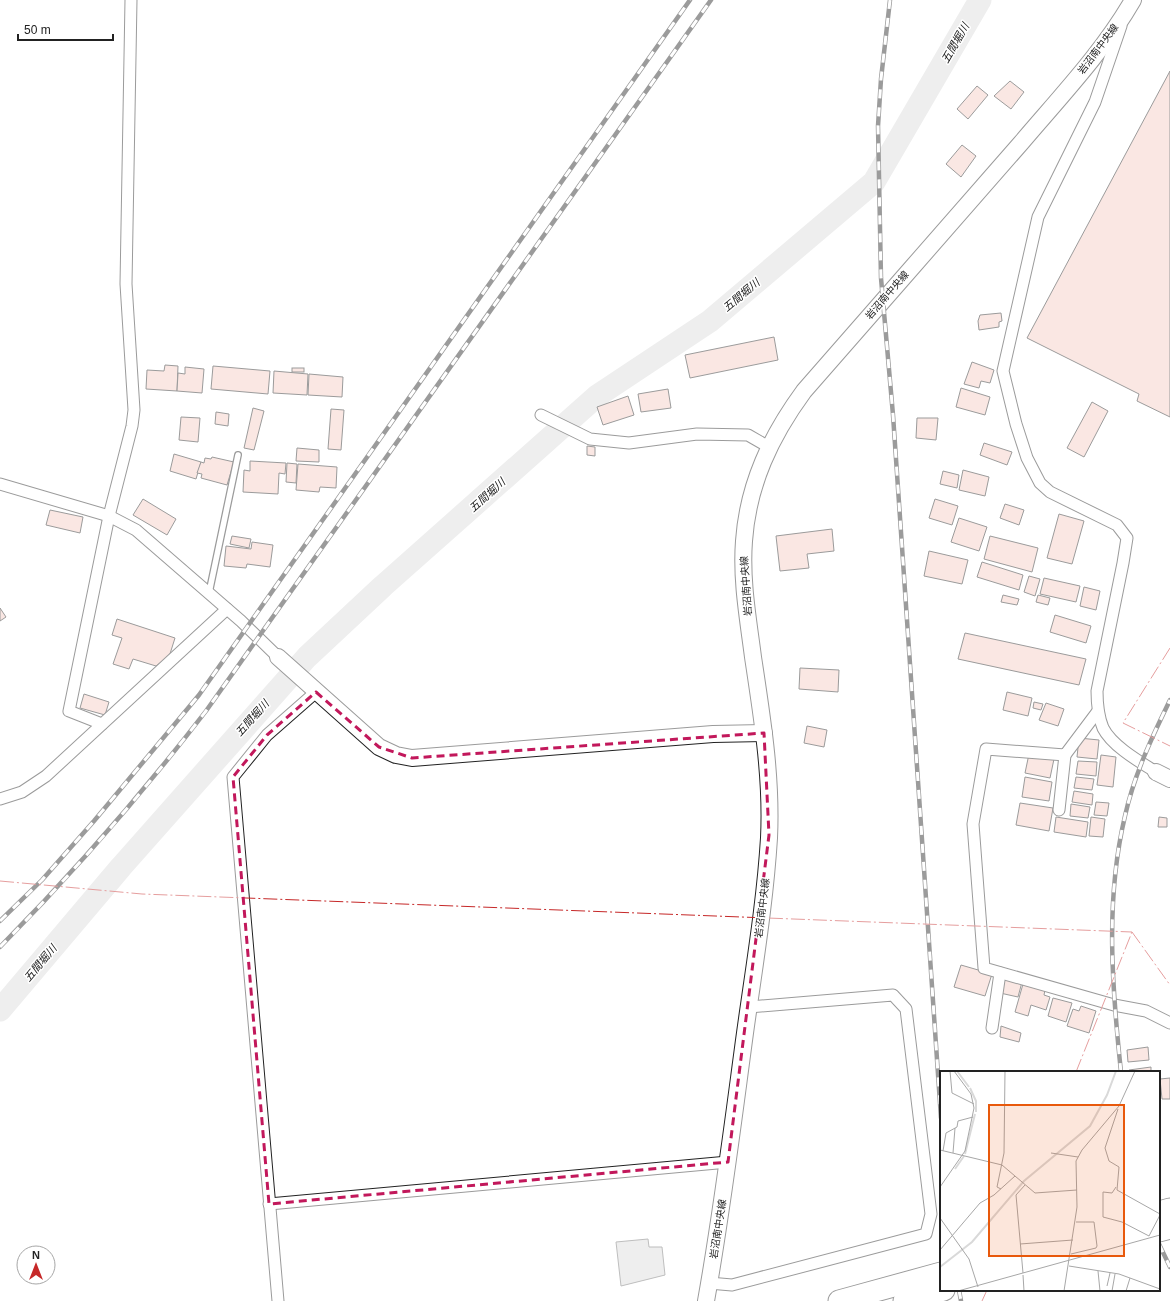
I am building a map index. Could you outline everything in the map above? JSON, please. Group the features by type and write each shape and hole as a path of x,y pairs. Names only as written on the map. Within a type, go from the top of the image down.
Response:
{"highway":[{"path":"839,1301 940,1273"},
{"path":"904,1301 940,1291"}],"street":[{"path":"102,724 69,711 109,516 132,426 134,410 126,284 131,0"},
{"path":"1130,5 1095,102 1038,217 1003,371 1016,424 1027,458 1040,483 1050,492 1117,525 1127,538 1124,563 1097,691 1098,711 1104,729 1120,747 1163,776"},
{"name":"岩沼南中央線","path":"706,1301 728,1162 749,1007 765,884 769,835 768,781 764,733 747,612 743,567 744,538 748,511 756,481 769,447 783,420 804,391 967,205 1087,64 1130,5"},
{"path":"541,415 590,439 629,443 697,434 748,435 769,447"},
{"path":"0,484 109,516 136,530 227,609 300,678 379,747 396,755 412,758 713,734 764,733"},
{"path":"0,799 22,792 46,776 227,609"},
{"path":"278,1301 233,777 267,735 316,692"},
{"path":"1059,810 1065,755 1098,711"},
{"path":"1065,755 986,749 973,824 984,968 1114,1006 1146,1011 1170,1023"},
{"path":"992,1028 1000,973"},
{"path":"709,1283 732,1285 926,1234 931,1214 906,1009 893,995 749,1007"},
{"path":"269,1204 728,1162"}],"lane":[{"path":"209,593 238,456"}],"highlighted area":[{"path":"316,692 379,747 412,758 764,733 769,835 728,1162 269,1204 233,777 267,735"}],"shaded area":[{"path":"648,1239 649,1247 662,1247 665,1275 621,1286 616,1242"}],"building":[{"path":"1170,71 1170,417 1137,401 1139,394 1027,338"},
{"path":"1010,81 1024,92 1011,109 994,96"},
{"path":"977,86 988,95 968,119 957,109"},
{"path":"962,145 976,156 961,177 946,164"},
{"path":"1001,313 1002,321 999,322 999,327 979,330 978,321 980,315"},
{"path":"774,337 778,360 690,378 685,355"},
{"path":"972,362 994,370 990,383 981,381 979,388 964,384"},
{"path":"165,365 178,366 177,391 146,389 147,370 164,371"},
{"path":"213,366 270,371 268,394 211,389"},
{"path":"185,367 204,369 202,393 177,391 178,373 185,374"},
{"path":"292,368 304,368 304,372 292,372"},
{"path":"274,371 308,374 307,395 273,393"},
{"path":"309,374 343,377 342,397 308,395"},
{"path":"961,388 990,397 985,415 956,407"},
{"path":"668,389 671,408 641,412 638,394"},
{"path":"628,396 634,415 603,425 597,407"},
{"path":"1092,402 1108,411 1084,457 1067,448"},
{"path":"253,408 264,411 254,450 244,448"},
{"path":"331,409 344,410 341,450 328,449"},
{"path":"216,412 229,414 228,426 215,424"},
{"path":"181,417 200,418 198,442 179,440"},
{"path":"917,418 938,418 936,440 916,438"},
{"path":"984,443 1012,452 1007,465 980,455"},
{"path":"587,446 595,447 595,456 587,455"},
{"path":"297,448 319,450 319,462 296,461"},
{"path":"174,454 201,462 196,479 170,471"},
{"path":"212,457 234,462 227,485 201,478 202,474 197,473 201,462 204,463 205,458 211,459"},
{"path":"250,461 286,463 285,474 279,473 278,494 243,492 244,470 250,471"},
{"path":"287,463 297,464 296,483 286,482"},
{"path":"298,464 337,467 336,488 320,487 319,492 296,490"},
{"path":"963,470 989,477 985,496 959,490"},
{"path":"943,471 959,475 957,488 940,484"},
{"path":"143,499 176,519 167,535 133,515"},
{"path":"935,499 958,506 952,525 929,518"},
{"path":"1005,504 1024,510 1019,525 1000,518"},
{"path":"50,510 83,517 80,533 46,525"},
{"path":"1059,514 1084,521 1072,564 1047,558"},
{"path":"959,518 987,527 979,551 951,542"},
{"path":"832,529 834,551 807,554 809,568 780,571 776,536"},
{"path":"232,536 251,539 249,548 230,544"},
{"path":"990,536 1038,548 1032,572 984,559"},
{"path":"252,542 273,545 270,567 247,564 246,568 224,566 226,546 251,549"},
{"path":"929,551 968,560 962,584 924,576"},
{"path":"982,562 1023,575 1019,590 977,577"},
{"path":"1029,576 1040,579 1035,596 1024,592"},
{"path":"1044,578 1080,586 1076,602 1040,594"},
{"path":"1084,587 1100,591 1096,610 1080,606"},
{"path":"1003,595 1019,599 1017,605 1001,602"},
{"path":"1038,595 1050,598 1048,605 1036,602"},
{"path":"0,608 6,617 0,621"},
{"path":"1055,615 1091,626 1086,643 1050,632"},
{"path":"117,619 175,638 169,657 156,666 133,659 129,669 113,664 122,638 112,635"},
{"path":"965,633 1086,659 1079,685 958,659"},
{"path":"800,668 839,670 838,692 799,689"},
{"path":"1007,692 1032,698 1028,716 1003,710"},
{"path":"84,694 109,702 105,715 80,708"},
{"path":"1034,702 1043,704 1041,710 1033,708"},
{"path":"1046,703 1064,709 1058,726 1039,720"},
{"path":"807,726 827,730 824,747 804,743"},
{"path":"1079,738 1099,740 1097,759 1077,757"},
{"path":"1029,754 1054,759 1050,778 1025,773"},
{"path":"1101,755 1116,757 1113,787 1097,785"},
{"path":"1078,761 1097,762 1096,776 1076,774"},
{"path":"1025,777 1052,782 1049,801 1022,797"},
{"path":"1076,777 1094,779 1092,790 1074,788"},
{"path":"1074,791 1093,794 1092,805 1072,802"},
{"path":"1096,802 1109,803 1107,816 1094,815"},
{"path":"1020,803 1053,808 1049,831 1016,825"},
{"path":"1071,804 1090,807 1088,818 1070,816"},
{"path":"1056,817 1088,822 1086,837 1054,832"},
{"path":"1091,817 1105,819 1103,837 1089,836"},
{"path":"1159,817 1167,818 1167,827 1158,827"},
{"path":"961,965 992,974 985,996 954,987"},
{"path":"1004,978 1022,982 1018,997 1000,993"},
{"path":"1023,984 1045,990 1044,995 1050,997 1046,1010 1031,1005 1028,1016 1015,1012"},
{"path":"1053,998 1072,1003 1066,1022 1048,1016"},
{"path":"1081,1006 1096,1011 1089,1033 1067,1026 1073,1009 1079,1011"},
{"path":"1001,1026 1021,1033 1019,1042 1000,1037"},
{"path":"1148,1047 1149,1060 1128,1062 1127,1050"},
{"path":"1151,1067 1151,1071 1129,1070"},
{"path":"1170,1078 1170,1099 1162,1099 1160,1079"}],"waterway":[{"name":"五間堀川","path":"0,1010 121,867 307,657 383,586 597,396 710,321 874,182 980,0"}],"railway":[{"path":"0,921 42,880 94,821 199,695 690,0"},
{"path":"0,947 107,832 206,711 711,0"},
{"path":"890,0 881,79 878,126 881,278 893,415 940,1103"},
{"path":"1121,1071 1115,1008 1112,944 1115,879 1119,848 1125,816 1138,771 1170,700"},
{"path":"1160,1246 1170,1267"},
{"path":"959,1291 961,1301"}],"power":[{"path":"1170,648 1123,723 1170,746"},
{"path":"0,881 142,894 1132,932"},
{"path":"1132,932 1170,985"},
{"path":"1076,1071 1132,932"},
{"path":"982,1301 987,1291"}]}
